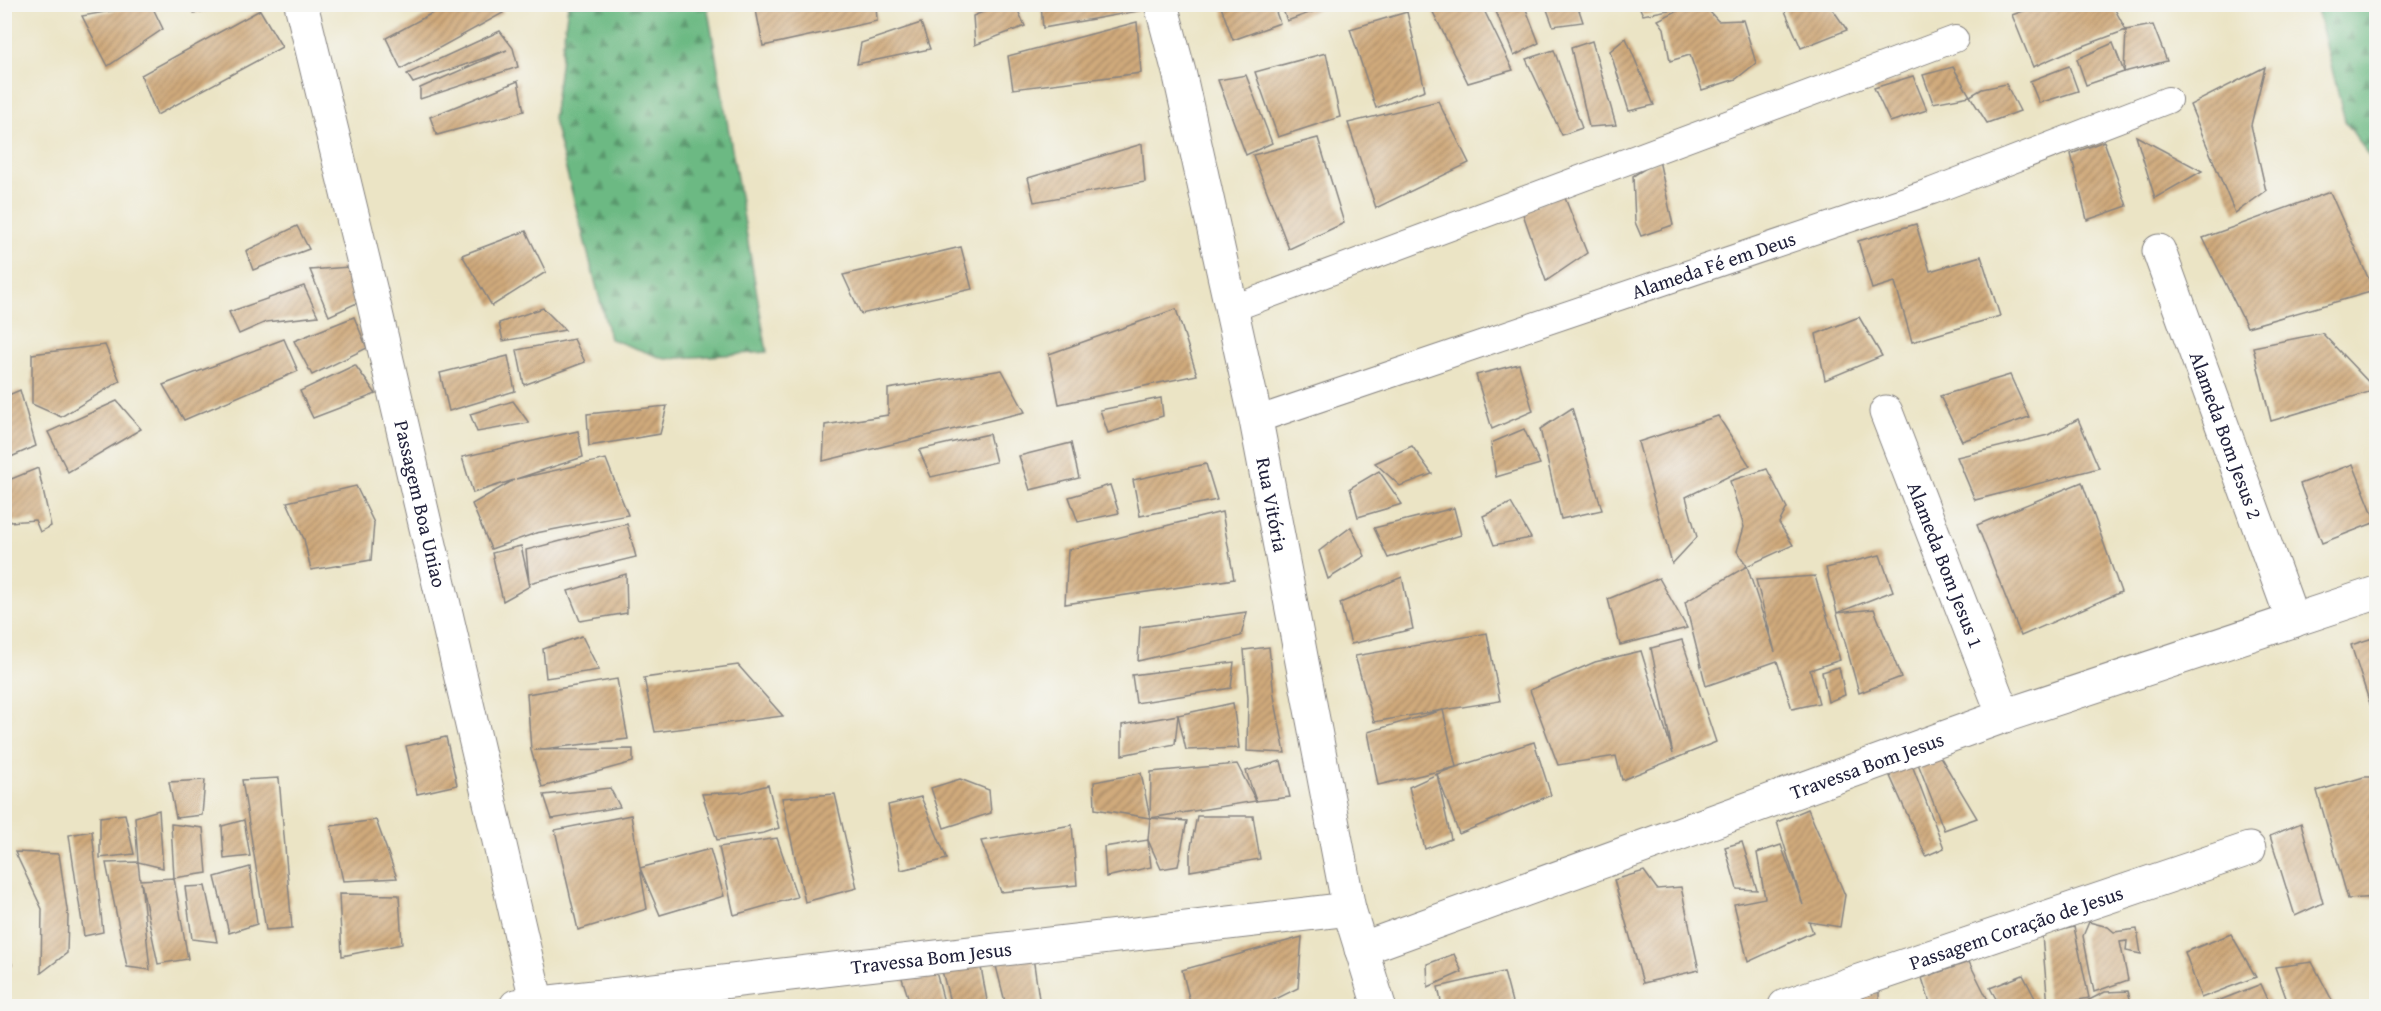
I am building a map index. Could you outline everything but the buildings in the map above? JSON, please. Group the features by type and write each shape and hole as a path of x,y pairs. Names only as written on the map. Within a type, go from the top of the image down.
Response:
{"street":[{"name":"Passagem Boa Uniao","path":"302,4 372,296 526,1005"},
{"name":"Rua Vitória","path":"1161,4 1180,76 1256,420 1349,909 1379,1006"},
{"name":"Alameda Bom Jesus 2","path":"2159,251 2293,621"},
{"name":"Alameda Bom Jesus 1","path":"1886,412 2004,716"},
{"name":"Travessa Bom Jesus","path":"1361,949 2004,716 2376,593"},
{"name":"Passagem Coração de Jesus","path":"1785,1006 2249,849"},
{"name":"Travessa Bom Jesus","path":"526,1005 1349,909"}],"lane":[{"path":"1231,309 1955,39"},
{"name":"Alameda Fé em Deus","path":"1256,420 1932,191 2168,100"}],"green space":[{"path":"568,5 707,5 767,352 665,359 610,339 553,119"},
{"path":"2316,5 2376,5 2376,166 2345,121"}]}
